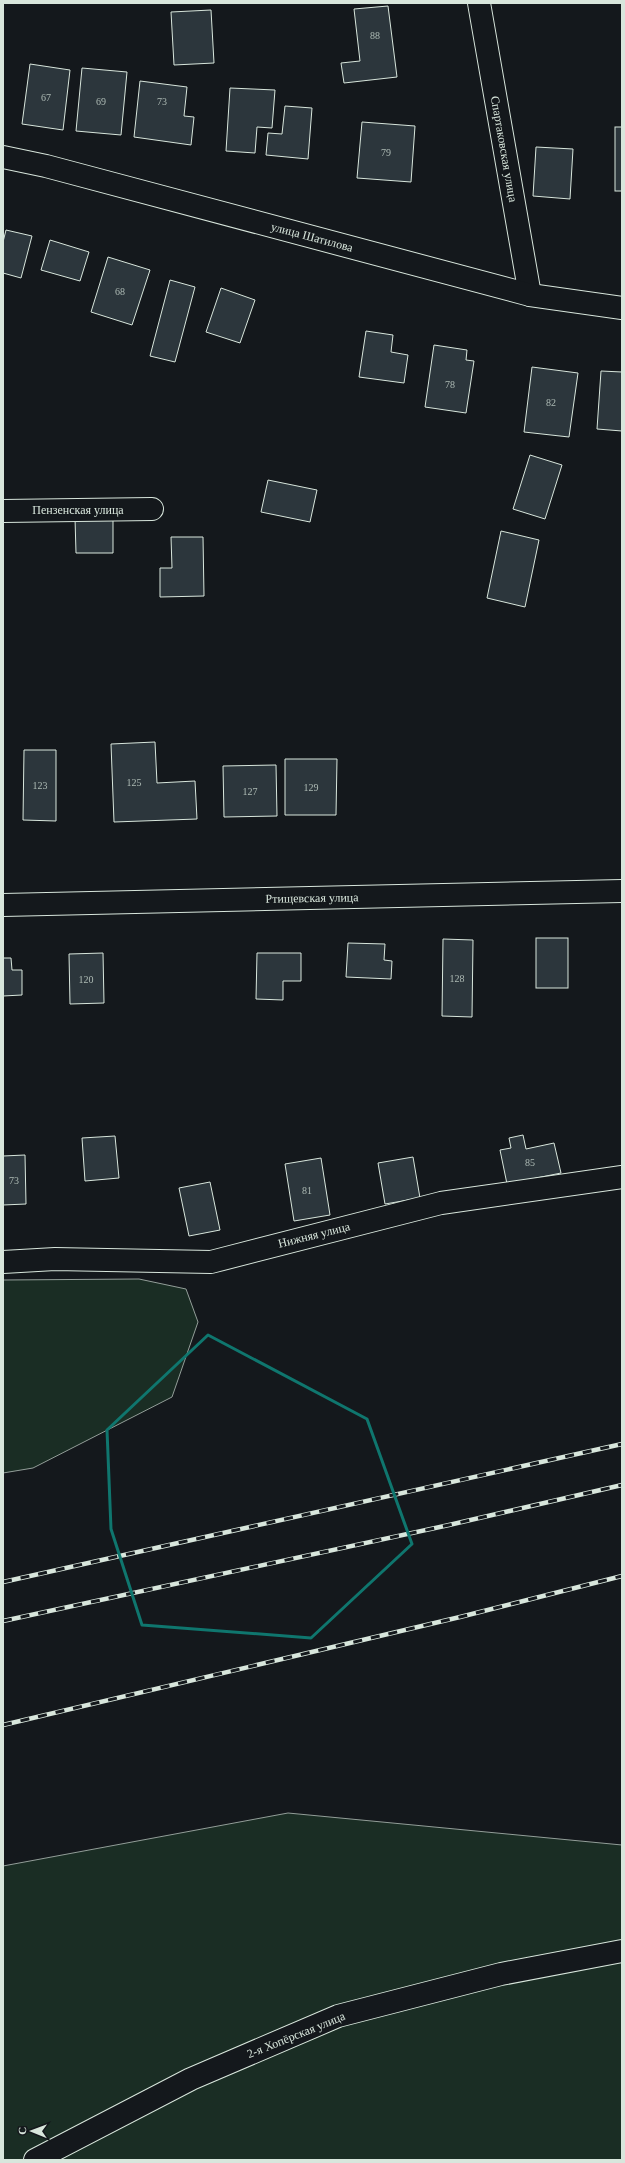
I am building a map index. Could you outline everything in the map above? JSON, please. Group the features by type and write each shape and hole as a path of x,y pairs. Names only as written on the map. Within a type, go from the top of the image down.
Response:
{"street":[{"name":"Спартаковская улица","path":"479,3 530,295"},
{"name":"улица Шатилова","path":"3,157 62,170 530,295 622,308"},
{"name":"Пензенская улица","path":"3,511 152,509"},
{"name":"Ртищевская улица","path":"3,905 622,891"},
{"name":"Нижняя улица","path":"3,1262 55,1259 211,1262 441,1202 622,1177"},
{"name":"2-я Хопёрская улица","path":"35,2160 191,2079 338,2016 501,1974 622,1951"}],"highlighted area":[{"path":"208,1335 367,1419 412,1544 311,1638 142,1625 111,1529 107,1430"}],"green space":[{"path":"139,1279 186,1289 198,1322 172,1397 33,1468 3,1473 3,1280"},
{"path":"288,1813 622,1845 622,2160 3,2160 3,1866"}],"building":[{"path":"388,6 397,77 344,83 341,63 360,61 354,9"},
{"path":"211,10 214,63 174,65 171,12"},
{"path":"30,64 70,70 63,130 22,124"},
{"path":"82,68 127,72 121,135 76,131"},
{"path":"140,81 187,87 184,116 194,117 191,145 134,137"},
{"path":"230,88 275,90 272,128 257,127 255,153 226,151"},
{"path":"285,106 312,108 308,159 266,155 268,133 282,134"},
{"path":"362,122 415,126 411,182 357,178"},
{"path":"615,127 622,127 622,191 615,191"},
{"path":"536,147 573,149 570,199 533,196"},
{"path":"6,230 32,236 21,278 3,273 3,242"},
{"path":"50,240 89,252 80,281 41,270"},
{"path":"108,257 150,270 132,325 91,312"},
{"path":"170,280 195,287 175,362 150,356"},
{"path":"221,288 255,300 240,343 206,332"},
{"path":"366,331 393,335 391,352 408,355 404,383 359,377"},
{"path":"434,345 467,350 466,360 474,361 466,413 425,407"},
{"path":"532,367 578,373 569,437 524,432"},
{"path":"601,371 622,372 622,431 597,429"},
{"path":"530,455 562,465 545,519 513,509"},
{"path":"268,480 317,490 310,522 261,512"},
{"path":"75,518 113,518 113,553 76,553"},
{"path":"501,531 539,540 525,607 487,598"},
{"path":"171,537 203,537 204,596 160,597 160,568 172,568"},
{"path":"155,742 157,783 195,781 197,819 114,822 111,744"},
{"path":"24,750 56,750 56,821 23,820"},
{"path":"285,759 337,759 336,815 285,815"},
{"path":"276,765 277,816 224,817 223,766"},
{"path":"536,938 568,938 568,988 536,988"},
{"path":"443,939 473,940 472,1017 442,1016"},
{"path":"348,943 385,944 384,960 392,961 391,979 346,977"},
{"path":"103,953 104,1003 70,1004 69,954"},
{"path":"257,953 301,953 301,981 283,981 283,1000 256,999"},
{"path":"3,958 11,958 12,970 22,970 22,995 3,996"},
{"path":"523,1135 526,1149 554,1143 561,1173 507,1184 500,1150 511,1148 509,1138"},
{"path":"115,1136 119,1178 85,1181 82,1138"},
{"path":"25,1155 26,1204 3,1205 3,1156"},
{"path":"413,1157 420,1198 385,1204 378,1163"},
{"path":"321,1158 330,1215 294,1221 285,1164"},
{"path":"210,1182 220,1230 189,1236 179,1188"}],"railway":[{"path":"3,1582 622,1444"},
{"path":"3,1621 449,1525 622,1485"},
{"path":"3,1725 460,1617 622,1576"}]}
